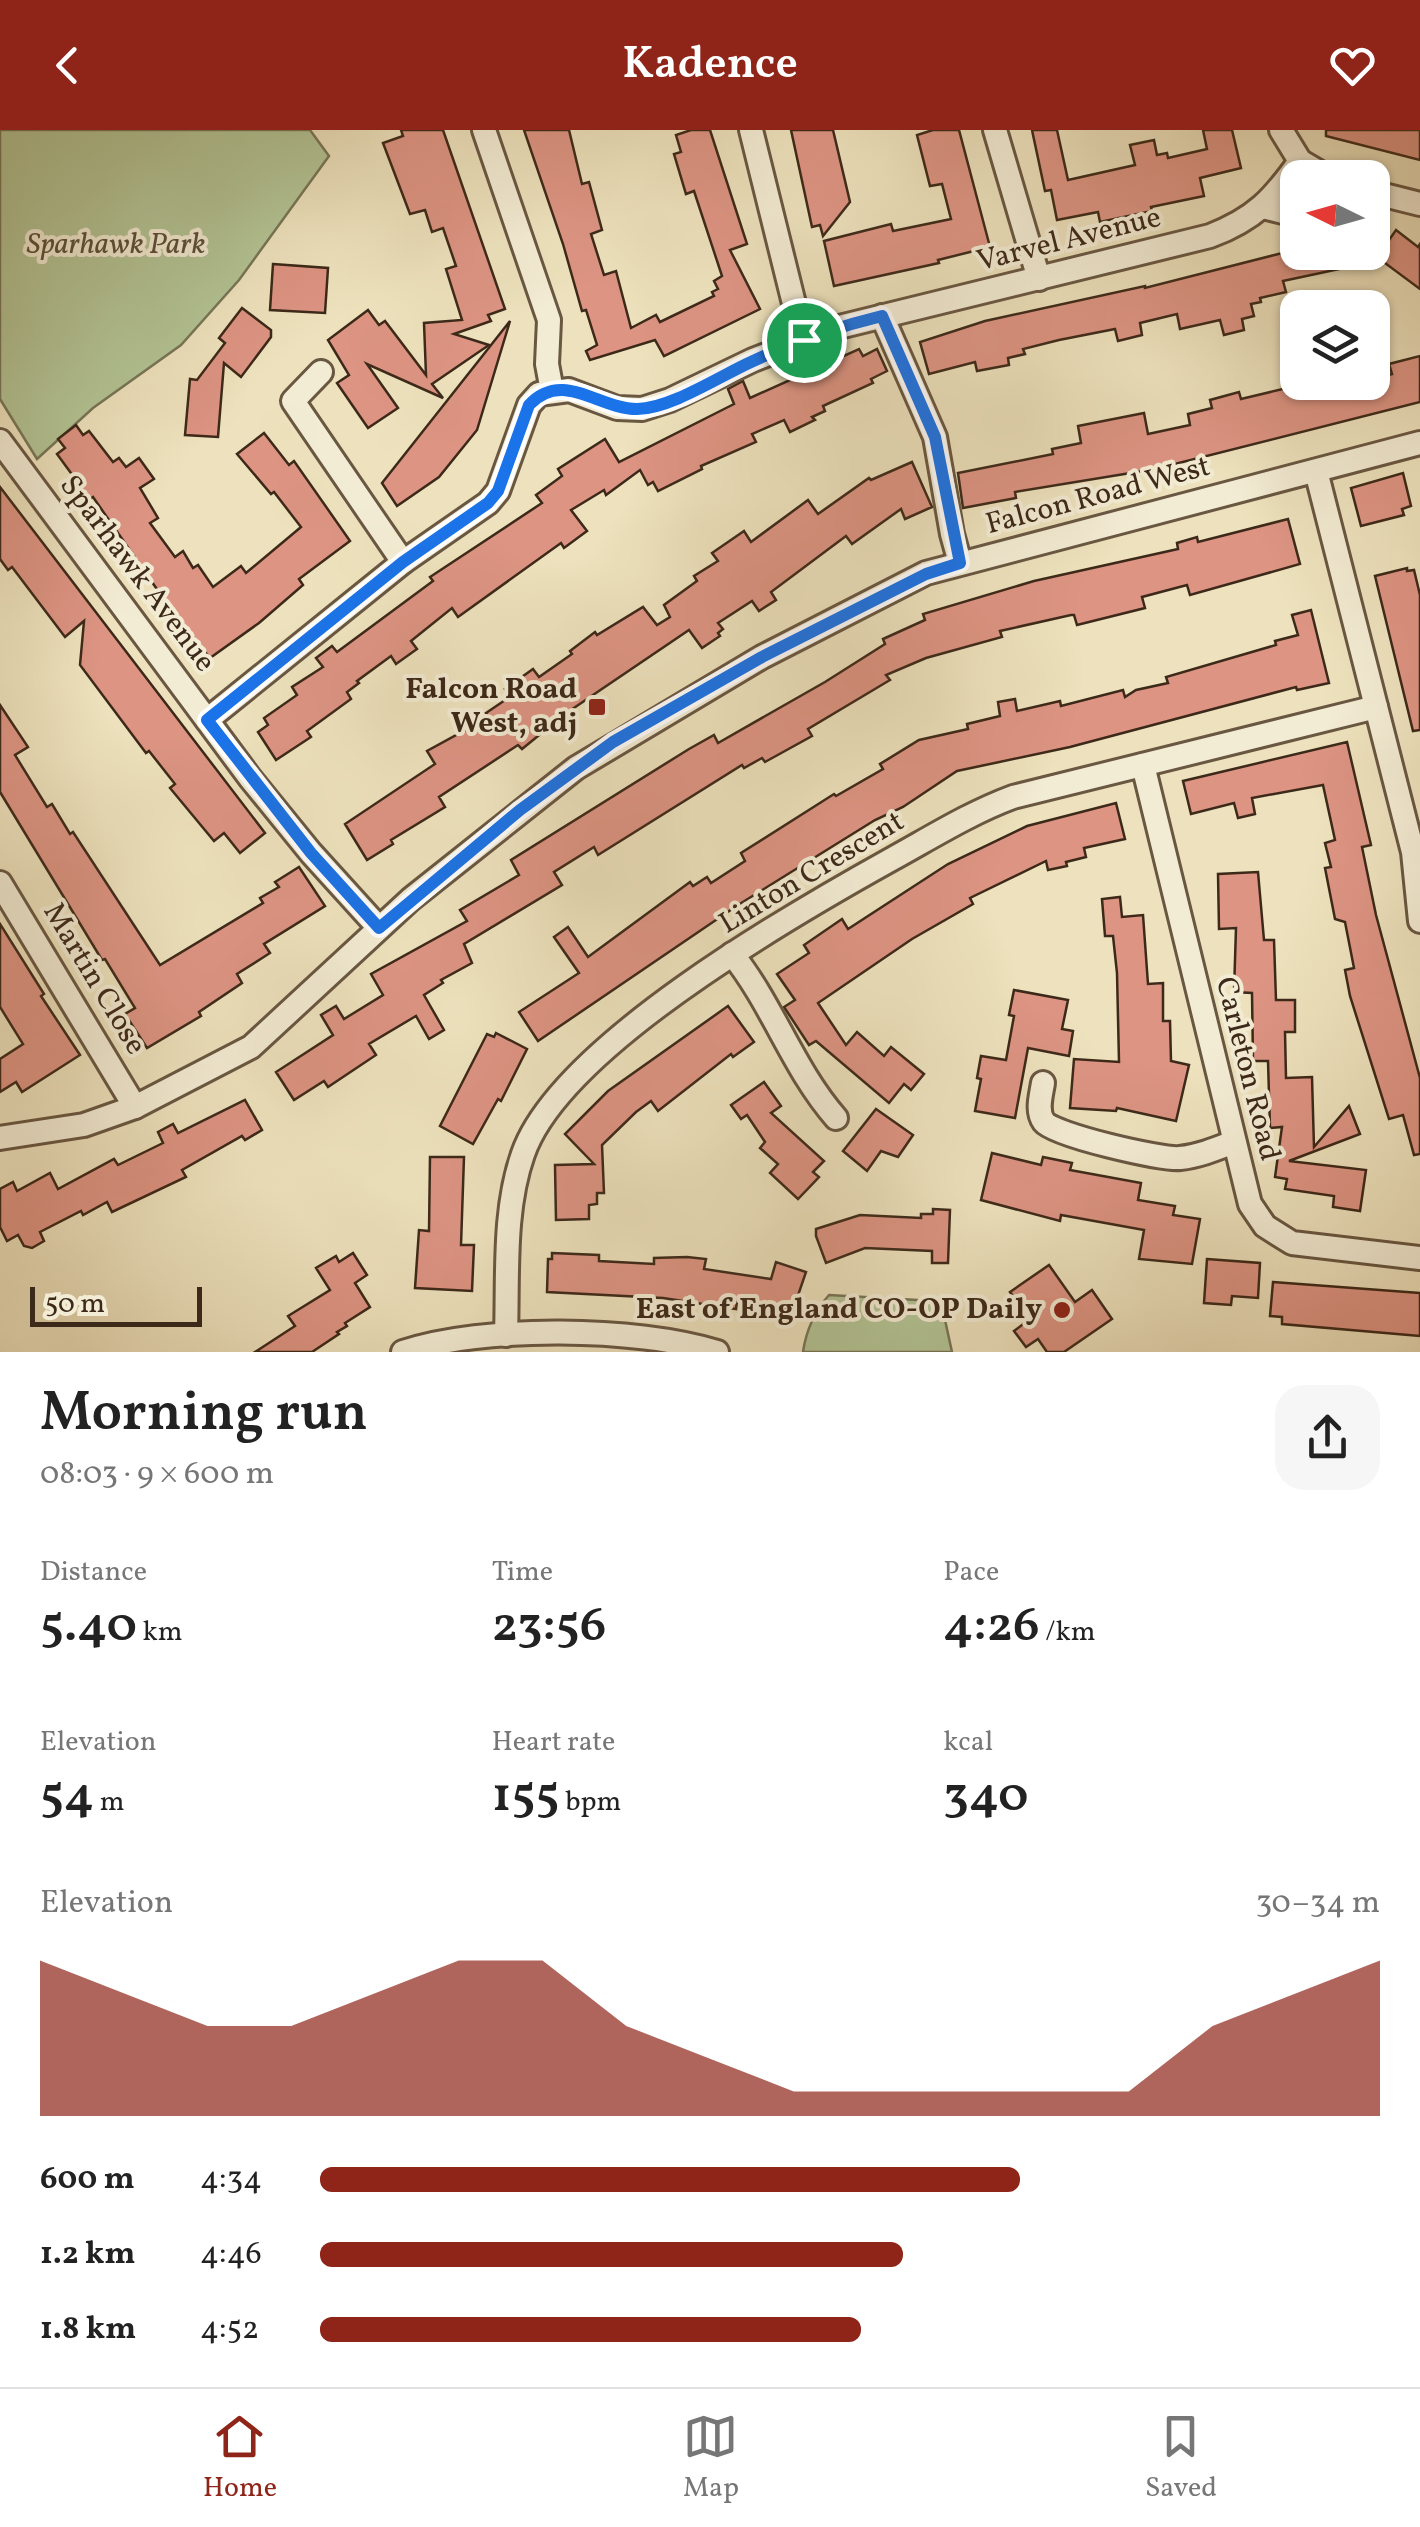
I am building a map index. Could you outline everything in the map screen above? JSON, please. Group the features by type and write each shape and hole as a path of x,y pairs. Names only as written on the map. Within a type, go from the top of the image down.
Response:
{"street":[{"path":"207,720 403,562 488,503 498,491 529,405 539,394 552,391 547,364 549,320 484,130"},
{"path":"751,130 804,340"},
{"path":"995,130 1039,279"},
{"path":"1281,130 1299,160"},
{"name":"Varvel Avenue","path":"552,391 569,390 618,408 642,409 835,328 1210,236 1240,225 1280,189"},
{"path":"1390,196 1420,204"},
{"path":"1264,207 1280,211"},
{"path":"882,316 935,437 960,563"},
{"path":"321,372 288,406 403,562"},
{"name":"Sparhawk Avenue","path":"0,441 207,720 299,838 379,928"},
{"name":"Falcon Road West","path":"0,1138 84,1125 135,1108 251,1046 379,928 520,810 613,742 778,648 926,574 1420,443"},
{"path":"1316,471 1413,852 1420,921"},
{"name":"Linton Crescent","path":"506,1335 515,1184 524,1151 541,1119 584,1068 658,1007 811,904 981,809 1013,796 1376,707"},
{"name":"Carleton Road","path":"1143,765 1250,1204 1265,1226 1292,1244 1420,1258"},
{"name":"Martin Close","path":"0,883 135,1108"},
{"path":"732,954 751,979 818,1097 836,1118"},
{"path":"1043,1083 1036,1124 1068,1136 1176,1159 1234,1142"},
{"path":"417,1350 506,1335 628,1334 682,1341 717,1352"}],"green space":[{"name":"Sparhawk Park","path":"0,130 310,130 329,156 239,280 181,345 93,408 37,459 0,399"},
{"path":"829,1295 935,1301 945,1320 952,1352 803,1352 812,1322"}],"building":[{"path":"401,130 443,130 505,309 488,315 491,321 454,334 489,345 432,384 443,398 367,364 398,408 368,428 337,383 349,375 328,340 368,310 379,325 385,321 426,375 424,323 462,320 446,269 456,266 443,228 432,232 425,210 410,214 383,143 403,136"},
{"path":"524,130 569,130 582,184 589,182 602,230 591,234 604,275 616,271 631,328 656,315 660,322 714,296 712,292 718,289 714,281 722,276 694,191 686,194 674,154 681,152 676,135 710,130 747,244 730,250 760,309 664,356 655,340 590,360 586,351 597,345 586,310 582,311"},
{"path":"791,130 833,130 850,202 823,236 820,225 812,227"},
{"path":"933,130 959,130 990,247 938,260 939,263 834,286 824,241 891,224 893,231 951,219 942,184 930,186 917,135"},
{"path":"1032,130 1057,130 1068,180 1135,165 1130,145 1154,140 1157,155 1167,153 1168,158 1207,149 1203,130 1232,130 1241,168 1200,178 1204,196 1151,207 1152,211 1100,222 1098,212 1057,220 1051,190 1045,191"},
{"path":"1326,130 1420,130 1420,160 1326,136"},
{"path":"1396,230 1418,247 1420,244 1420,289 1390,267 1390,239"},
{"path":"1280,254 1280,270 1334,270 1283,281 1285,290 1251,304 1254,316 1242,319 1244,330 1224,335 1220,320 1180,329 1177,314 1140,323 1142,335 1118,341 1115,329 1023,349 1025,354 1008,358 1009,365 977,371 975,362 929,374 920,342 985,321 1145,288"},
{"path":"273,264 328,268 325,313 270,310"},
{"path":"242,308 271,330 271,337 241,377 224,363 218,437 185,435 190,379 197,380 225,343 219,338"},
{"path":"510,321 477,430 439,477 397,506 382,483"},
{"path":"859,349 863,356 877,349 887,371 871,379 873,383 823,406 825,411 812,417 815,420 790,432 784,420 752,434 756,442 701,466 702,469 658,491 653,482 648,485 640,470 606,495 604,490 571,510 587,531 564,548 561,543 458,617 452,608 411,641 417,649 396,664 391,656 357,681 347,692 351,699 307,731 311,737 276,760 258,732 268,725 264,718 297,695 292,687 323,667 316,658 332,646 337,652 433,581 430,577 542,503 536,495 562,476 558,469 605,439 619,462 734,404 728,389 743,381 750,398"},
{"path":"1420,356 1420,402 1155,469 1015,492 1016,498 963,508 958,473 1053,454 1052,449 1081,443 1078,426 1144,413 1148,434 1190,425 1188,414 1212,408 1210,400 1239,392 1241,399 1280,390 1280,400 1390,400 1390,364"},
{"path":"76,425 83,435 89,431 113,462 119,458 126,467 139,458 154,479 140,488 158,518 150,523 175,557 183,551 193,568 198,565 213,587 241,566 246,573 301,527 237,454 264,433 289,465 294,461 350,541 299,579 303,585 259,623 210,658 57,454 65,448 58,439"},
{"path":"912,462 932,507 905,519 901,509 852,544 846,536 771,592 776,600 759,611 752,601 718,623 723,629 718,633 720,636 702,648 689,630 565,714 522,749 518,745 439,797 445,807 391,840 393,844 367,860 345,824 435,764 427,751 489,717 486,713 511,696 505,689 533,669 539,677 595,632 597,635 643,607 657,625 670,617 664,605 697,581 694,576 718,561 712,553 744,531 751,542 808,500 818,514 869,478"},
{"path":"1403,473 1411,506 1402,509 1404,515 1361,526 1351,488"},
{"path":"0,487 265,833 240,853 224,833 214,841 170,788 175,784 149,751 146,753 80,665 84,621 65,637 12,567 8,570 0,559"},
{"path":"1288,519 1300,564 1190,595 1187,585 1142,597 1145,608 1077,625 1071,615 1000,631 1002,637 926,658 886,675 890,680 808,729 812,736 765,762 762,758 744,768 742,765 598,855 594,847 554,872 562,885 464,944 472,963 441,980 443,983 424,995 444,1030 429,1039 416,1016 369,1044 376,1055 328,1087 324,1081 294,1100 276,1072 333,1035 321,1015 336,1006 344,1019 383,995 371,974 467,921 460,910 519,875 511,860 689,749 714,735 718,743 825,682 885,644 883,639 925,620 923,614 1034,581 1178,549 1177,543 1197,537 1198,542"},
{"path":"1407,568 1414,570 1420,595 1420,730 1413,731 1375,576"},
{"path":"1311,610 1329,683 1297,690 1296,687 1070,747 957,771 738,905 538,1041 519,1012 579,973 554,937 568,927 588,957 690,882 693,886 707,877 711,883 745,861 741,853 834,794 883,769 880,764 919,740 968,729 967,724 1000,716 998,702 1015,699 1017,711 1060,701 1061,706 1123,690 1125,697 1136,690 1168,683 1166,677 1298,635 1292,615"},
{"path":"0,705 28,747 15,755 47,807 52,804 70,834 73,832 160,965 263,903 260,898 279,887 275,882 299,867 325,906 264,944 270,953 237,974 242,983 199,1012 201,1016 147,1048 125,1014 135,1008 0,792"},
{"path":"1347,742 1371,845 1362,847 1376,915 1420,1078 1420,1154 1414,1155 1403,1115 1389,1119 1350,996 1345,970 1354,968 1345,922 1335,919 1325,868 1331,867 1325,843 1335,840 1323,785 1252,798 1255,814 1238,818 1234,803 1191,814 1183,781"},
{"path":"1116,803 1125,839 1084,848 1086,857 1066,862 1067,866 1048,870 1046,861 970,898 973,904 912,939 818,1003 846,1045 857,1032 884,1056 891,1047 924,1074 911,1090 904,1084 889,1103 816,1041 809,1045 784,1007 795,1000 777,974 809,953 804,945 842,919 848,929 948,864 1027,826"},
{"path":"1258,872 1264,940 1274,940 1276,1000 1295,1000 1295,1032 1285,1032 1286,1078 1312,1077 1314,1147 1349,1106 1360,1134 1289,1161 1366,1170 1360,1211 1333,1207 1334,1196 1285,1189 1287,1179 1275,1177 1282,1127 1270,1128 1268,1061 1253,1061 1252,993 1234,992 1236,928 1219,929 1218,874"},
{"path":"1120,897 1122,917 1143,915 1148,984 1163,983 1163,1021 1170,1021 1171,1061 1189,1065 1176,1121 1117,1108 1070,1108 1074,1059 1119,1062 1117,973 1113,936 1105,936 1102,899"},
{"path":"0,924 80,1055 22,1092 16,1082 0,1092 0,1059 23,1044 0,1007"},
{"path":"1014,990 1068,1000 1062,1029 1073,1031 1069,1056 1028,1048 1015,1118 975,1111 981,1056 1006,1060"},
{"path":"728,1006 754,1042 733,1057 731,1054 658,1111 651,1101 636,1112 602,1145 604,1193 597,1193 597,1204 589,1205 589,1219 556,1220 555,1165 594,1164 565,1134 608,1091"},
{"path":"496,1033 527,1049 501,1101 498,1099 473,1144 440,1126 487,1034 494,1037"},
{"path":"764,1082 781,1106 771,1113 824,1161 813,1172 819,1177 798,1199 770,1173 778,1164 760,1148 765,1142 747,1115 741,1119 731,1105"},
{"path":"245,1100 262,1130 245,1140 242,1136 182,1170 186,1177 112,1212 107,1202 83,1215 81,1211 40,1232 44,1241 32,1248 24,1246 18,1235 7,1241 0,1227 0,1189 13,1182 17,1191 50,1173 58,1189 114,1159 118,1165 163,1143 158,1132 173,1124 178,1133"},
{"path":"876,1109 913,1135 898,1157 881,1151 867,1171 843,1151"},
{"path":"992,1153 1041,1165 1043,1157 1072,1163 1070,1170 1141,1183 1138,1200 1175,1206 1173,1215 1200,1219 1192,1264 1139,1259 1144,1230 1061,1215 1060,1221 981,1200"},
{"path":"430,1157 464,1157 461,1245 474,1245 472,1291 415,1288 419,1230 429,1231"},
{"path":"933,1209 950,1210 948,1263 932,1263 932,1251 865,1248 826,1263 816,1236 816,1229 860,1215 921,1218 921,1214 933,1214"},
{"path":"353,1253 367,1275 355,1283 370,1307 312,1352 255,1352 295,1326 288,1316 330,1290 316,1268 336,1256 339,1262"},
{"path":"552,1253 599,1255 599,1261 654,1264 654,1258 706,1259 704,1269 771,1279 776,1262 806,1272 791,1316 737,1301 736,1309 663,1298 547,1292 548,1259 552,1259"},
{"path":"1207,1259 1260,1263 1258,1298 1232,1296 1231,1305 1204,1303"},
{"name":"East of England CO-OP Daily","path":"1049,1265 1075,1302 1092,1290 1112,1319 1064,1352 1047,1352 1038,1339 1026,1347 1014,1331 1026,1322 1010,1292"},
{"path":"1273,1282 1420,1293 1420,1336 1282,1324 1282,1317 1270,1316"}],"place":[{"name":"Falcon Road West, adj","path":"597,707"},
{"name":"East of England CO-OP Daily","path":"1062,1310"}],"route":[{"path":"882,316 935,437 960,563 926,574 762,657 613,742 520,810 379,928 311,853 207,720 312,632 488,503 498,491 529,405 539,394 569,390 618,408 642,409 804,340 882,316"}]}
